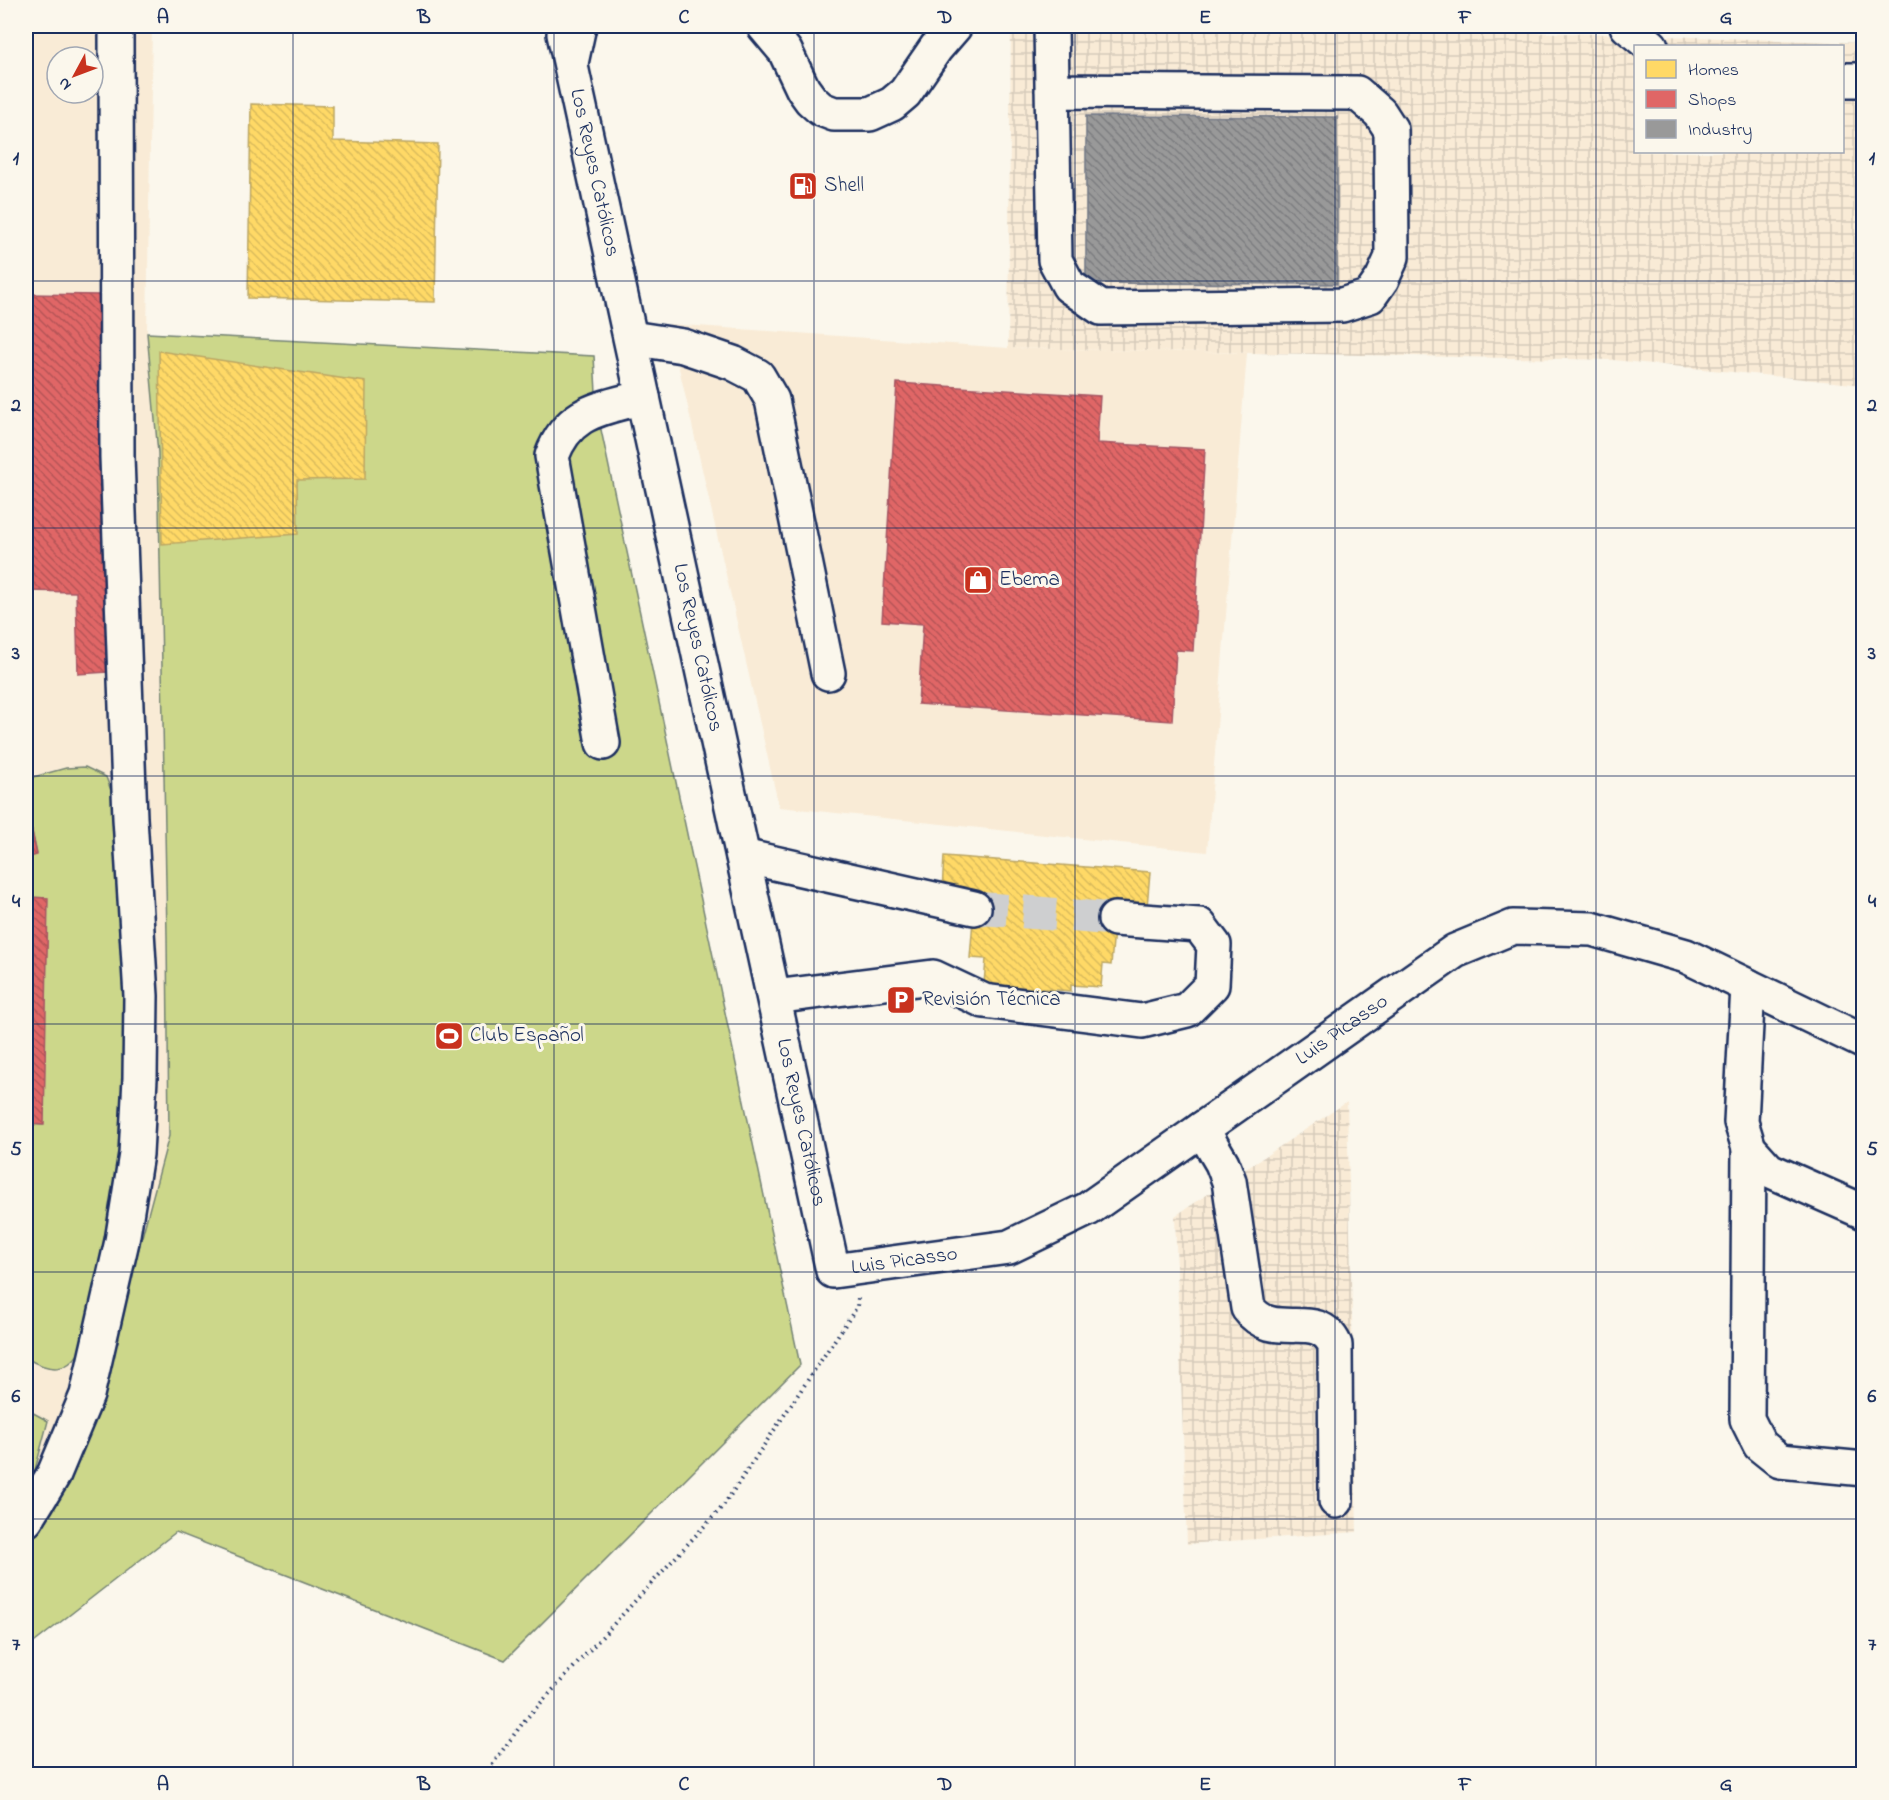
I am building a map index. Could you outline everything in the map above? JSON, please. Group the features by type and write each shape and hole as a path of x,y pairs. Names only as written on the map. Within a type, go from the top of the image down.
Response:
{"street":[{"path":"26,1520 54,1474 87,1395 122,1241 135,1154 140,1078 141,996 130,818 117,469 116,26"},
{"name":"Los Reyes Católicos","path":"562,26 833,1271"},
{"path":"571,63 573,45 579,26"},
{"path":"764,26 785,51 803,89 811,100 821,109 834,114 870,114 892,104 905,93 955,26"},
{"path":"1051,26 1052,91 1055,260 1069,286 1101,308 1342,305 1370,296 1382,279 1392,257 1391,130 1380,113 1357,93 1052,91"},
{"path":"1627,26 1650,45"},
{"path":"1844,80 1863,80"},
{"path":"631,338 700,350 758,376 771,400 828,673"},
{"path":"603,743 552,456 565,430 576,420 586,414 643,397"},
{"path":"742,856 974,908"},
{"path":"774,997 933,978 984,1001 1142,1021 1187,1010 1212,985 1215,945 1198,925 1115,919"},
{"name":"Luis Picasso","path":"833,1271 1009,1247 1088,1209 1455,951 1513,927 1592,929 1686,956 1863,1042"},
{"path":"1748,986 1741,1122 1749,1149 1747,1419 1760,1444 1780,1461 1863,1469"},
{"path":"1202,1129 1222,1163 1229,1181 1248,1308 1262,1322 1311,1326 1323,1330 1335,1346 1336,1502"},
{"path":"1749,1149 1769,1170 1863,1212"}],"path":[{"path":"485,1774 525,1720 723,1506 857,1307"}],"shaded area":[{"path":"26,26 152,26 147,333 158,453 167,936 169,1239 26,1649"},
{"path":"1011,26 1233,26 1608,34 1863,43 1863,385 1613,360 1008,348"},
{"name":"Ebema","path":"669,324 1008,348 1247,353 1207,852 779,807"},
{"path":"1347,1102 1357,1532 1187,1544 1175,1216"}],"green space":[{"name":"Club Español","path":"147,333 594,356 597,411 800,1365 505,1660 176,1532 26,1649 26,1538 43,1509 116,1334 169,1136 158,453"},
{"path":"85,767 106,777 119,812 129,1075 114,1209 83,1345 66,1366 51,1368 26,1358 26,1136 28,1124 43,1125 47,898 26,897 26,858 37,854 26,804 26,779 66,768"},
{"path":"26,1409 48,1421 35,1470 26,1487"}],"building: Homes":[{"path":"251,104 333,106 333,141 438,144 435,302 248,298"},
{"path":"159,351 366,382 365,479 297,480 298,534 162,544"},
{"path":"944,856 1150,872 1147,907 1116,904 1111,965 1103,964 1101,987 1071,985 1071,991 984,984 986,959 970,958 974,908 942,891"}],"building: Shops":[{"path":"26,294 101,295 108,672 78,674 76,592 26,591"},
{"path":"897,383 1100,396 1097,443 1205,449 1193,651 1176,650 1172,721 918,704 923,624 882,621"},
{"path":"26,804 37,855 26,858"},
{"path":"26,897 48,898 44,1125 28,1124 26,1136"}],"building: Industry":[{"path":"1086,116 1337,117 1337,284 1086,283"}],"tunnel":[{"path":"974,908 1115,919"}],"place":[{"name":"Shell","path":"803,186"},
{"name":"Ebema","path":"978,580"},
{"name":"Revisión Técnica","path":"901,1000"},
{"name":"Club Español","path":"449,1036"}]}
